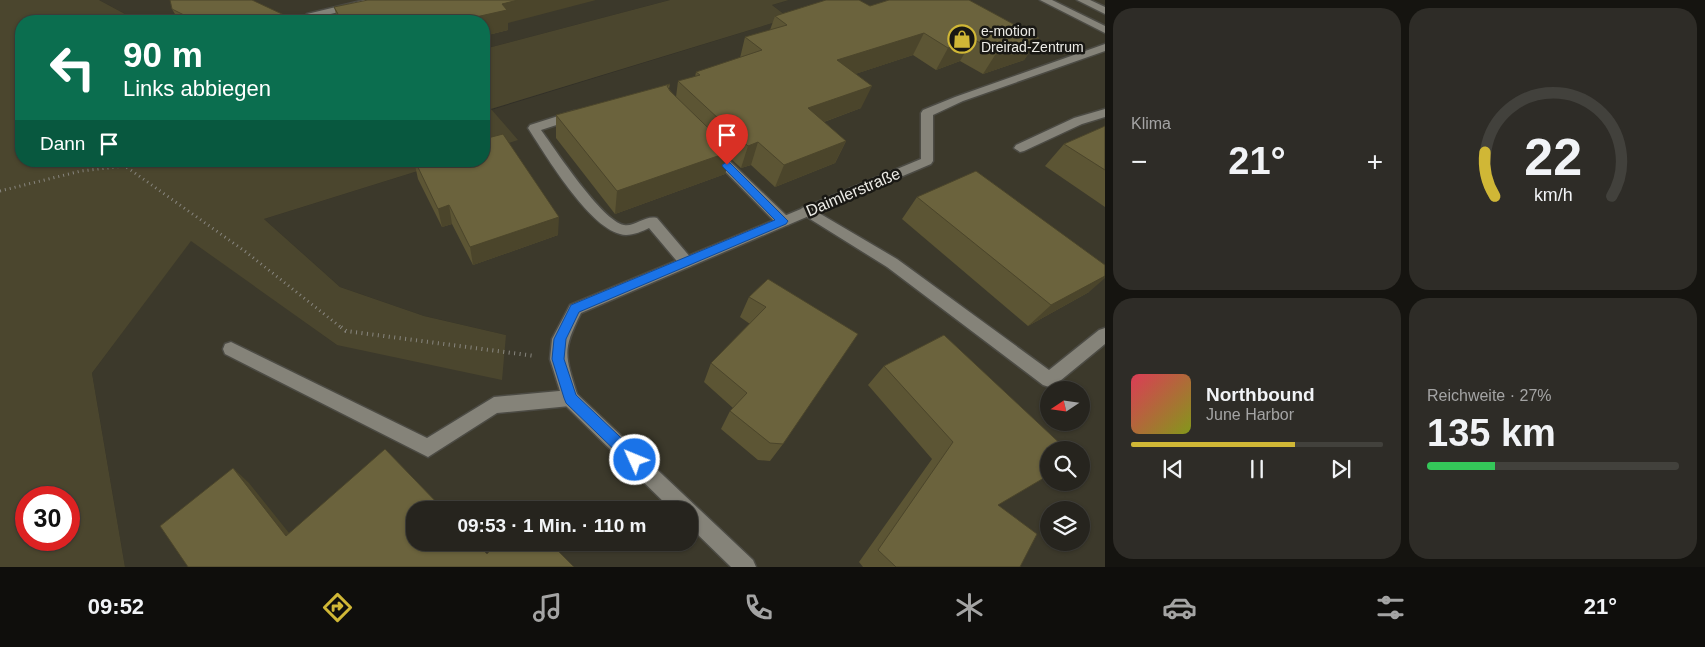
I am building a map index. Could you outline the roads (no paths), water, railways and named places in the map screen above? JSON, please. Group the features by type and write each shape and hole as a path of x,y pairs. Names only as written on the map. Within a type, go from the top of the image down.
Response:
{"street":[{"path":"314,15 377,0"},
{"path":"1045,0 1105,30"},
{"path":"1082,0 1105,11"},
{"name":"Daimlerstraße","path":"677,501 570,398 558,359 560,339 575,309 927,160 927,112 958,99 1105,47"},
{"path":"582,112 534,128 596,213 609,226 622,230 633,229 652,222 686,262"},
{"path":"1020,148 1078,121 1105,113"},
{"path":"706,144 783,221"},
{"path":"807,211 892,263 1049,380 1105,335"},
{"path":"232,349 428,448 494,405 570,398"},
{"path":"698,521 746,567"}],"place":[{"name":"e-motion Dreirad-Zentrum","path":"962,39"}]}
